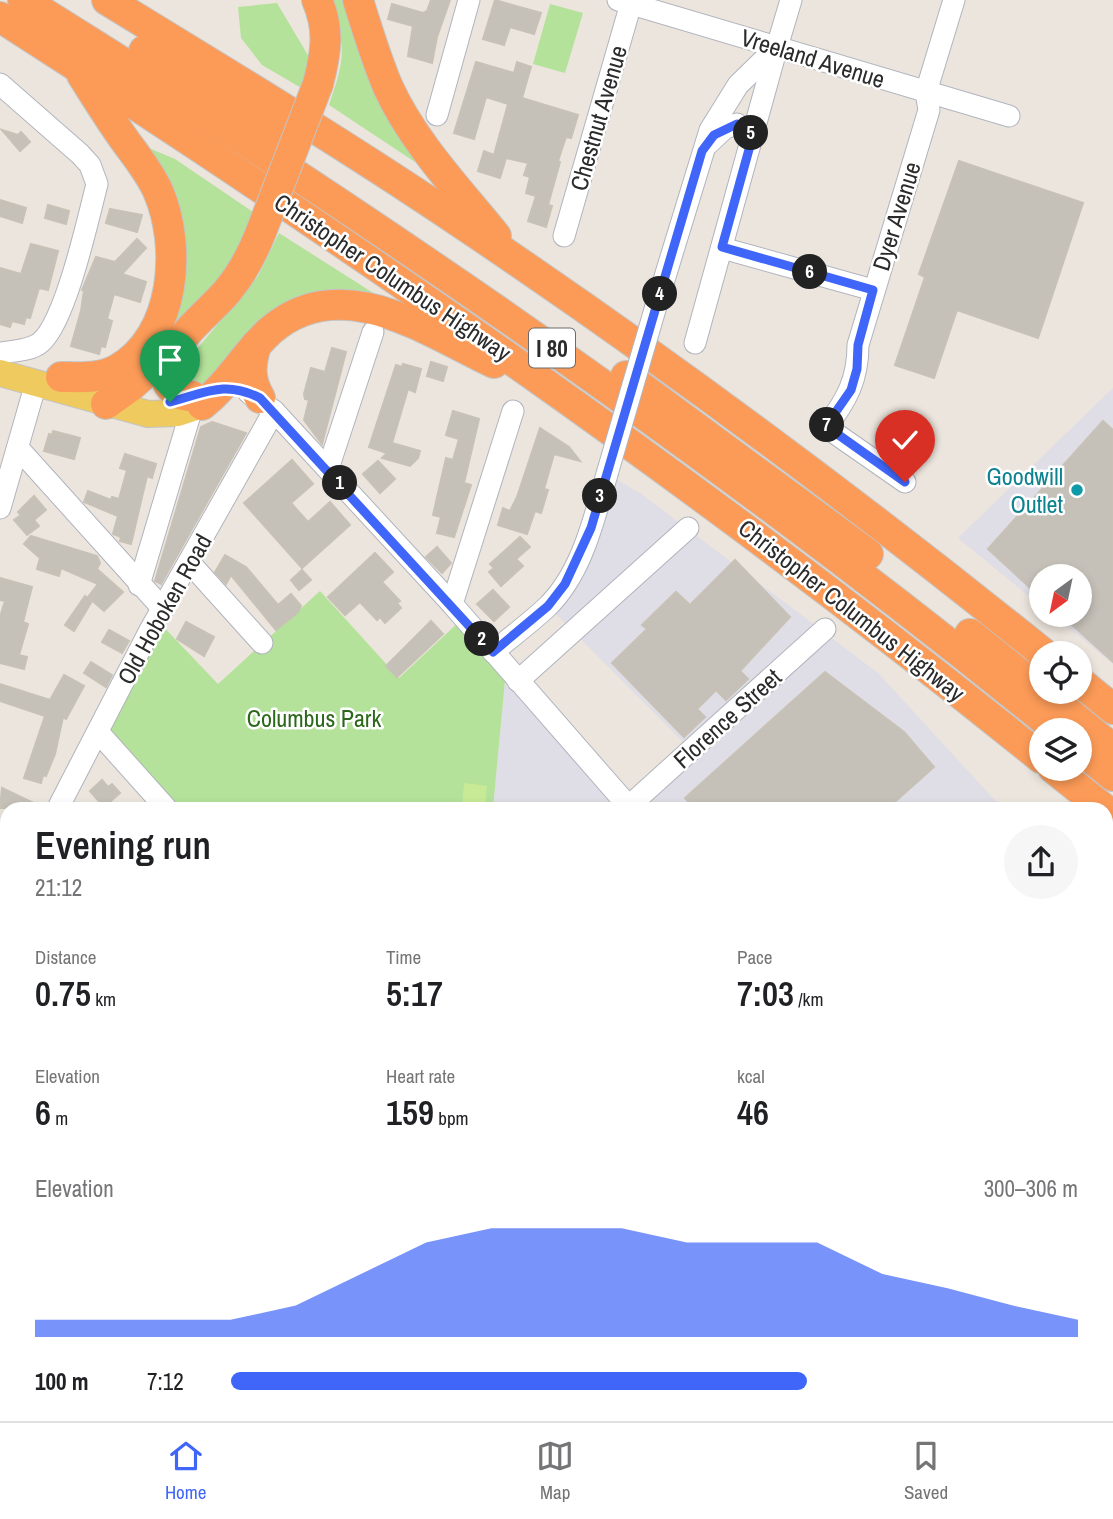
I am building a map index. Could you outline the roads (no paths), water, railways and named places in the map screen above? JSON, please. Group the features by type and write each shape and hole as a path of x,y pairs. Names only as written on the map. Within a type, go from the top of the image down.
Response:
{"highway":[{"name":"Christopher Columbus Highway","path":"23,0 253,145 498,309 818,542 1042,718"},
{"name":"Christopher Columbus Highway","path":"62,0 265,128 582,344 800,502 1029,682"},
{"name":"I 80","path":"107,0 354,153 515,260 768,440 1029,642"},
{"path":"112,400 182,338 231,287 248,261 318,84 327,47 326,20 317,0"},
{"path":"358,0 374,51 399,108 436,162 515,260"},
{"name":"Christopher Columbus Highway","path":"0,17 311,220 565,395 767,544 1029,749"},
{"path":"48,380 105,374 117,370 139,351 164,307 172,258 167,219 158,191 76,66"},
{"path":"182,338 166,361 165,376 175,392 203,399 273,329 299,312 321,304 374,307 565,395"},
{"path":"257,344 250,367 251,384 267,405"},
{"path":"1092,692 1113,709"},
{"name":"Christopher Columbus Highway","path":"1057,704 1113,749"},
{"path":"1092,759 1113,776"},
{"path":"1069,781 1094,802"}],"main road":[{"path":"0,359 48,380 148,414 178,413 203,399"},
{"path":"0,373 48,380"}],"street":[{"path":"437,115 470,0"},
{"path":"695,343 791,0"},
{"name":"Dyer Avenue","path":"905,482 826,426 851,390 857,369 858,345 929,110 926,92 954,0"},
{"name":"Vreeland Avenue","path":"627,1 1009,116"},
{"name":"Chestnut Avenue","path":"564,236 627,1"},
{"path":"493,652 548,606 565,584 591,528 702,151 723,106 738,85 777,47"},
{"path":"0,84 80,153 90,165 97,184 57,321 41,343 24,350 0,353"},
{"path":"702,151 725,128 737,124 753,135"},
{"path":"722,247 873,290"},
{"path":"328,470 373,332"},
{"path":"0,508 18,448 48,380"},
{"path":"203,399 243,390 267,405 452,604 624,802"},
{"path":"203,399 267,405"},
{"path":"139,585 203,399"},
{"name":"Old Hoboken Road","path":"61,802 189,562 267,405"},
{"path":"452,604 513,411"},
{"path":"18,448 163,609"},
{"path":"518,681 688,528"},
{"path":"189,562 262,643"},
{"name":"Florence Street","path":"636,802 825,629"},
{"path":"98,732 161,802"}],"place":[{"name":"Goodwill Outlet","path":"1077,490"}],"park label":[{"name":"Columbus Park","path":"314,718"}]}
